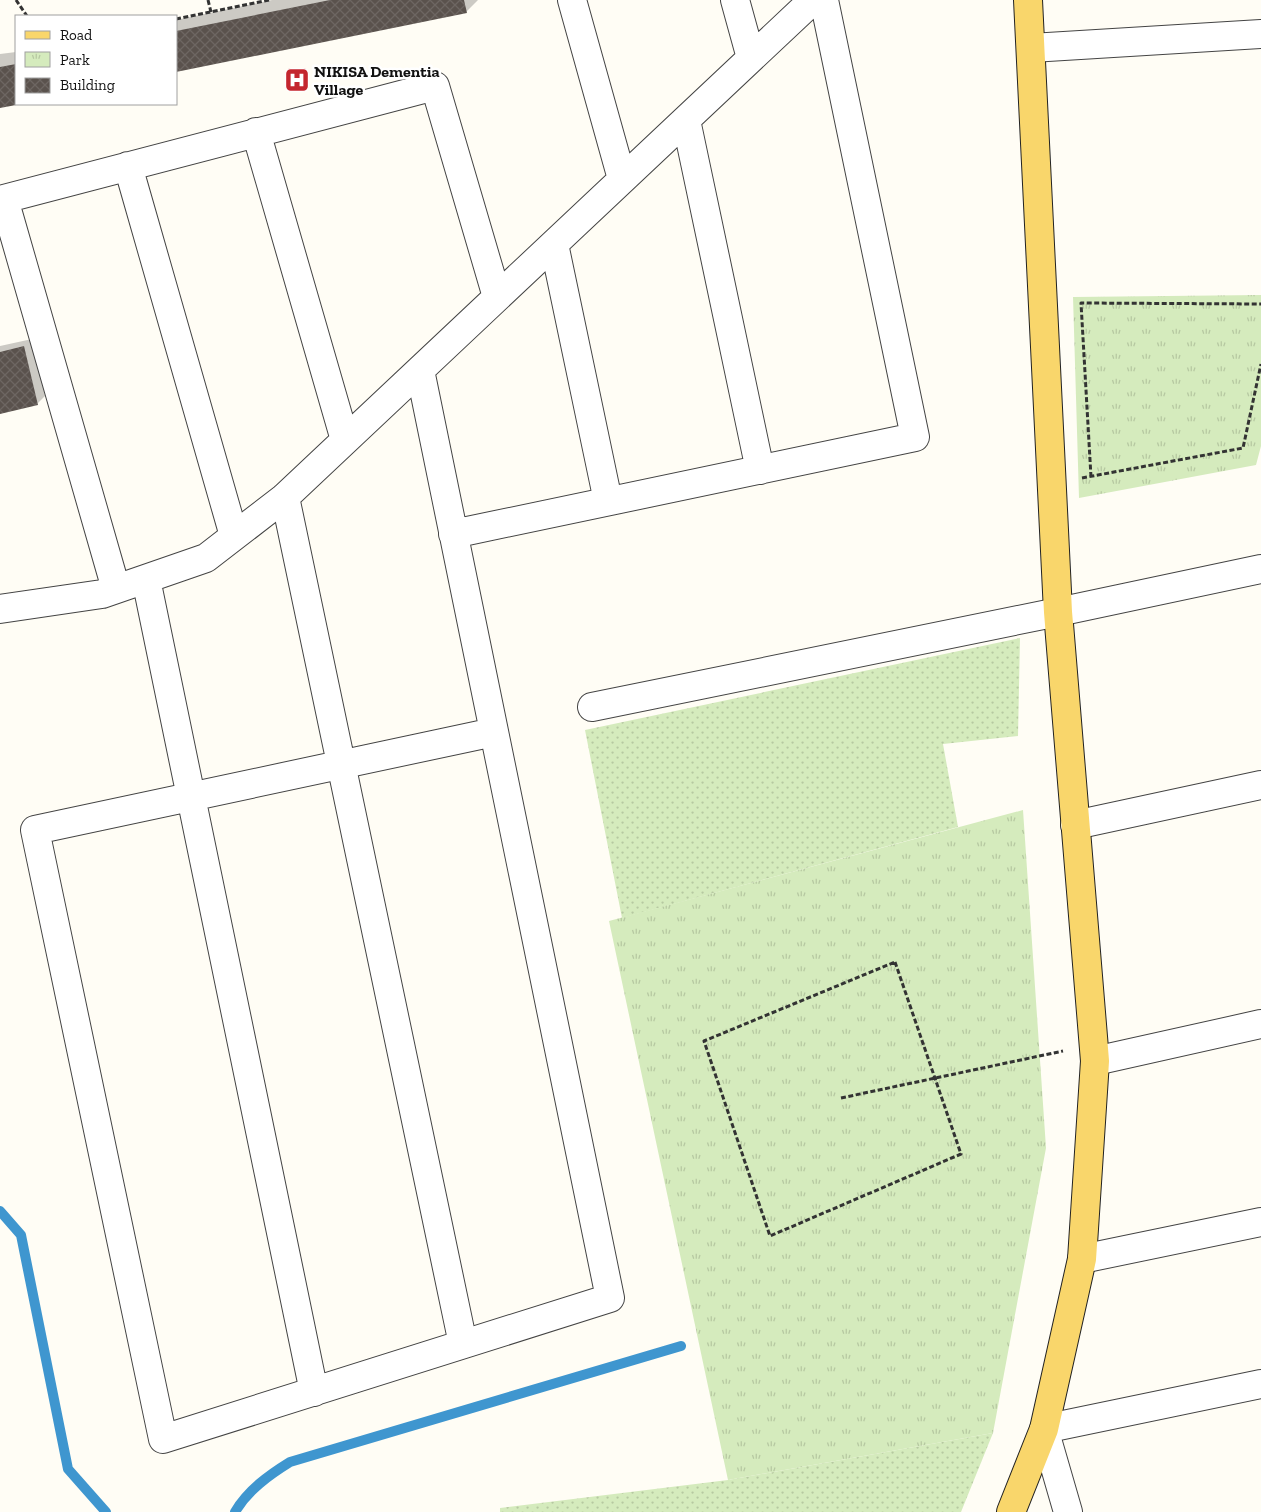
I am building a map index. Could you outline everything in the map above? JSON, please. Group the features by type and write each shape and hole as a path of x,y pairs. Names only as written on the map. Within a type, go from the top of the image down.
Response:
{"main road":[{"path":"1011,1512 1044,1429 1082,1259 1094,1053 1058,612 1028,0"}],"street":[{"path":"572,0 622,179"},
{"path":"735,0 751,58"},
{"path":"0,609 102,594 206,558 284,497 813,0"},
{"path":"453,534 915,437 824,0"},
{"path":"1031,48 1261,34"},
{"path":"116,589 2,199 435,86 497,297"},
{"path":"686,120 760,470"},
{"path":"256,132 345,440"},
{"path":"128,166 234,536"},
{"path":"554,244 608,501"},
{"path":"420,370 610,1298 163,1439 35,830 494,732"},
{"path":"284,497 463,1344"},
{"path":"592,707 1261,569"},
{"path":"146,579 314,1392"},
{"path":"1075,825 1261,784"},
{"path":"1094,1053 1261,1024"},
{"path":"1082,1259 1261,1222"},
{"path":"1068,1512 1044,1429 1261,1384"}],"path":[{"path":"16,0 27,15"},
{"path":"208,0 211,12"},
{"path":"178,19 269,0"},
{"path":"1261,304 1081,303 1091,477 1243,448 1261,364"},
{"path":"895,962 935,1078 961,1154 770,1236 704,1041 895,962"},
{"path":"841,1098 935,1078 1094,1053"}],"green space":[{"path":"1261,295 1261,446 1256,465 1079,498 1073,297"},
{"path":"1020,638 1018,736 943,744 958,827 622,918 585,730"},
{"path":"1023,810 1046,1148 993,1433 728,1480 609,921"},
{"path":"993,1433 961,1512 500,1512 500,1508 728,1480"}],"building":[{"path":"330,0 464,0 467,13 178,72 178,31"},
{"path":"15,64 16,105 0,108 0,67"},
{"path":"24,346 38,405 0,414 0,352"}],"waterway":[{"path":"0,1211 21,1235 68,1469 106,1512"},
{"path":"235,1512 246,1497 260,1484 290,1462 681,1346"}],"place":[{"name":"NIKISA Dementia Village","path":"297,80"}]}
